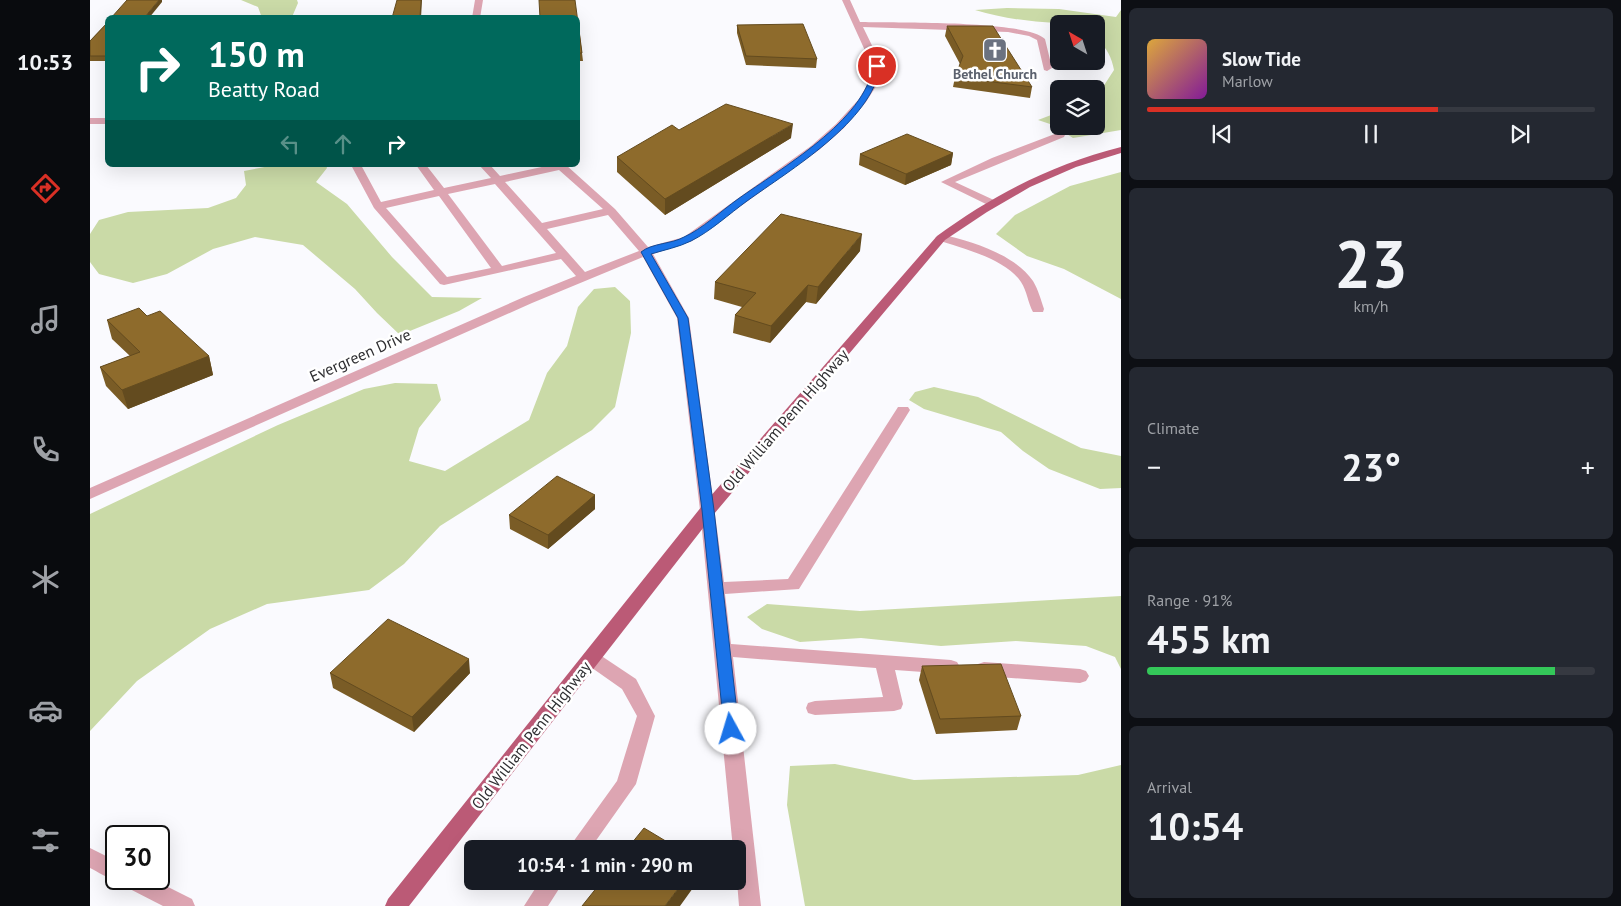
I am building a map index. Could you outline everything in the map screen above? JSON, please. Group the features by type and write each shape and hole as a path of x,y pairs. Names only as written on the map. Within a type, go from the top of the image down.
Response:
{"main road":[{"name":"Old William Penn Highway","path":"396,906 708,510 941,238 968,217 1050,174 1090,158 1121,150"}],"street":[{"path":"476,15 479,0"},
{"name":"Evergreen Drive","path":"90,494 528,300 646,252 688,239 814,148 840,126 863,100 875,80 877,66 846,0"},
{"path":"858,24 1008,29 1019,31 1041,39 1047,68"},
{"path":"90,121 105,121"},
{"path":"992,203 946,182 1060,135"},
{"path":"357,167 378,206 444,282 563,255"},
{"path":"422,167 499,270"},
{"path":"486,167 583,277"},
{"path":"378,206 553,167"},
{"path":"563,167 611,211 646,252 683,318 708,510 750,906"},
{"path":"539,227 611,211"},
{"path":"941,238 975,248 1005,263 1027,281 1038,309"},
{"path":"716,588 793,585 903,410"},
{"path":"723,650 1080,676"},
{"path":"585,840 626,784 646,716 629,684 591,658"},
{"path":"815,708 894,704 884,662"},
{"path":"90,857 105,864"},
{"path":"153,890 184,906"},
{"path":"535,906 547,890"}],"green space":[{"path":"241,0 297,0 298,3 293,15 261,15 258,7"},
{"path":"1007,8 1059,9 1102,15 1050,15 1050,23 1005,17 975,10"},
{"path":"1121,10 1121,130 1105,133 1105,84 1114,70 1105,49 1105,15 1116,17"},
{"path":"1050,115 1050,124 1038,120"},
{"path":"1068,135 1091,135 1073,138"},
{"path":"265,167 327,167 316,182 347,204 392,257 432,297 482,298 459,311 400,335 355,289 303,245 255,237 213,249 167,274 133,283 99,274 90,262 90,234 99,220 128,212 208,208 236,198 246,185 244,171"},
{"path":"1121,172 1121,299 1064,269 1027,256 996,234 1015,215 1070,186"},
{"path":"615,287 630,301 631,333 615,407 592,430 440,526 404,564 369,590 267,604 210,629 137,681 90,731 90,514 278,425 364,389 395,383 437,384 441,400 419,428 409,461 445,471 529,420 547,373 567,346 578,307 594,289"},
{"path":"934,387 978,397 1081,448 1121,456 1121,488 1100,489 1049,469 1023,451 1001,432 924,409 909,400 915,392"},
{"path":"1121,596 1121,669 1115,657 1086,646 1016,641 941,646 861,638 800,642 762,629 747,617 767,604 860,611"},
{"path":"835,764 914,780 1078,775 1121,765 1121,906 805,906 787,805 790,766"}],"building":[{"path":"127,0 159,0 146,15 114,15"},
{"path":"397,0 421,0 420,15 393,15"},
{"path":"539,0 575,0 577,15 540,15"},
{"path":"803,24 817,59 746,56 737,25"},
{"path":"105,25 105,56 90,56 90,41"},
{"path":"947,26 993,26 1032,87 955,77 963,56"},
{"path":"726,104 793,124 665,199 617,157 672,125 679,130"},
{"path":"907,134 953,153 906,174 860,154"},
{"path":"781,214 862,234 818,287 808,285 771,326 735,315 756,293 715,282"},
{"path":"139,308 147,316 160,311 209,356 122,390 100,367 140,352 107,320"},
{"path":"557,476 595,495 548,535 509,515"},
{"path":"388,619 469,659 412,717 330,673"},
{"path":"1001,664 1021,716 940,719 922,666"},
{"path":"644,828 664,840 634,840"},
{"path":"595,890 677,890 665,906 582,906"}],"place":[{"name":"Bethel Church","path":"995,50"}],"route":[{"path":"731,729 708,510 683,318 646,252 688,239 814,148 840,126 863,100 875,80 877,66"}]}
